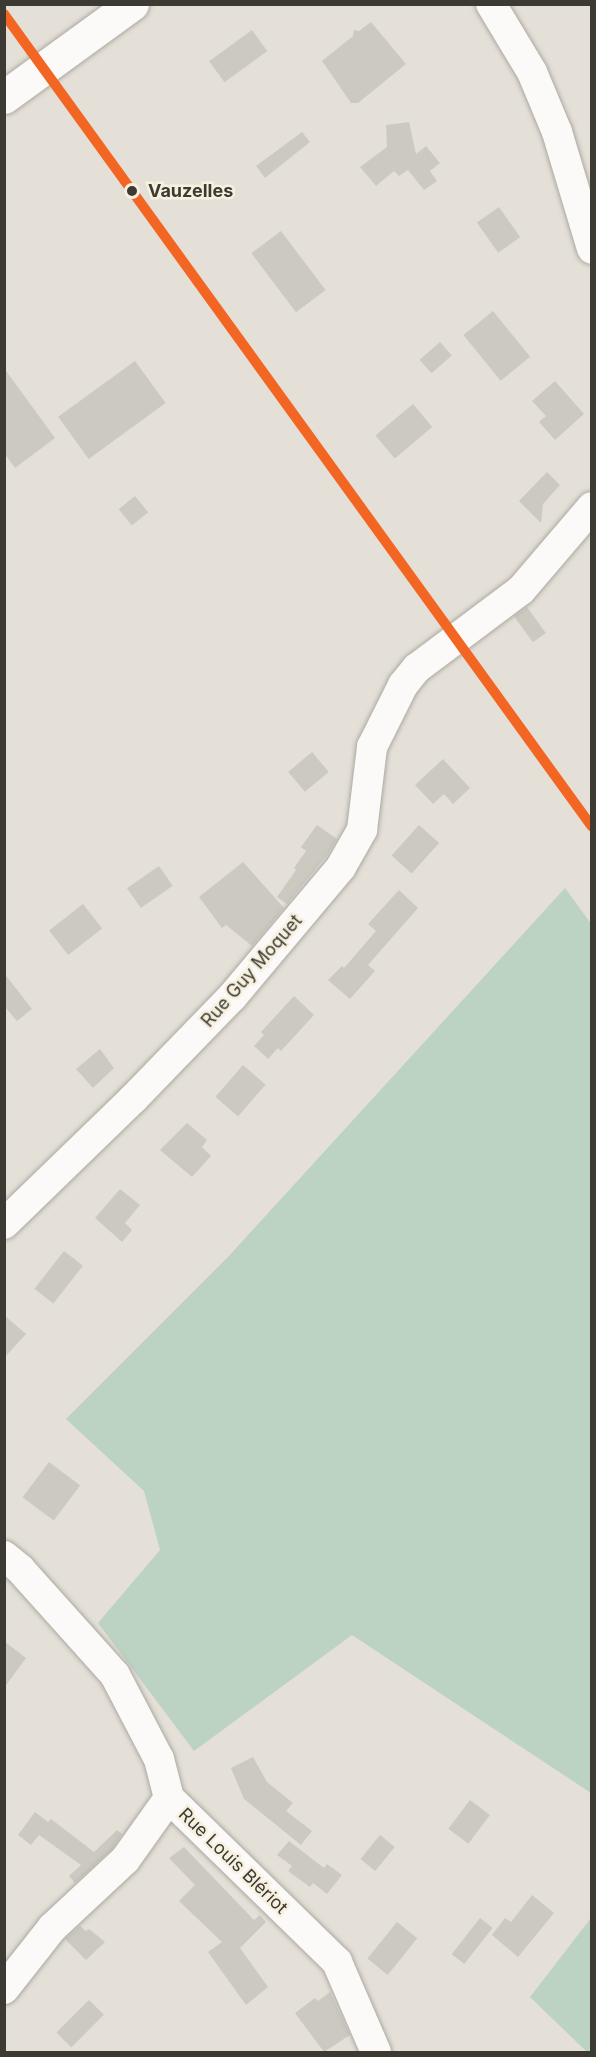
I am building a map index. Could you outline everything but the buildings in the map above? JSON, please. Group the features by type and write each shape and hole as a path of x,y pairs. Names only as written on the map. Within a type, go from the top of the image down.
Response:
{"main road":[{"path":"15,90 132,4"}],"street":[{"path":"491,4 532,72 557,132 591,249"},
{"name":"Rue Guy Moquet","path":"4,1224 133,1099 232,997 342,867 362,830 372,747 403,685 417,668 521,590 591,507"},
{"name":"Rue Louis Blériot","path":"4,1556 20,1569 115,1675 159,1759 169,1798 337,1962 376,2052"},
{"path":"4,1989 52,1928 125,1860 169,1798"}],"green space":[{"path":"565,888 592,925 591,1793 352,1635 194,1751 98,1623 160,1550 144,1491 66,1419 228,1257"},
{"path":"591,1918 592,2052 587,2052 530,1997"}],"transit line":[{"path":"4,14 592,827"}],"place":[{"name":"Vauzelles","path":"132,191"}]}
